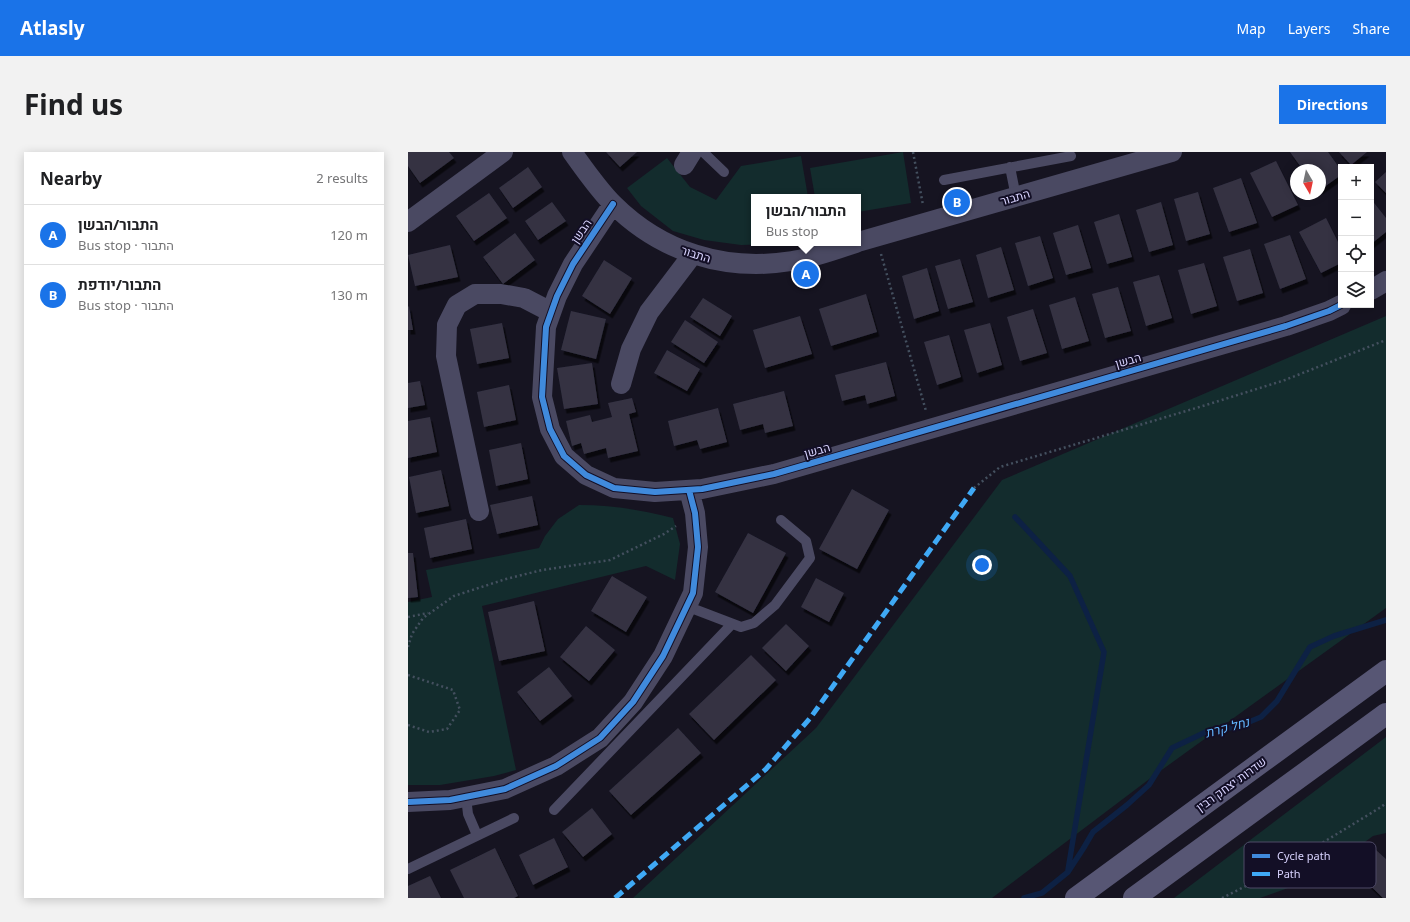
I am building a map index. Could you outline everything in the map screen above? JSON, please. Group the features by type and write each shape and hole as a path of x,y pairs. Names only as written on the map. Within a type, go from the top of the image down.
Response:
{"main road":[{"name":"שדרות יצחק רבין","path":"1076,898 1386,671"},
{"path":"1134,898 1386,714"}],"street":[{"path":"408,222 503,152"},
{"name":"התבור","path":"572,152 613,204 636,225 655,238 679,250 716,260 737,263 767,264 793,261 846,246"},
{"name":"התבור","path":"864,241 1172,152"},
{"name":"הבשן","path":"613,204 573,264 557,296 551,312 546,327 542,397 550,429 564,456 586,475 614,488 655,492 702,489 774,474 1286,326 1338,306"},
{"path":"621,384 631,349 649,312 693,254"},
{"path":"1374,288 1386,281"},
{"path":"479,511 446,356 447,325 457,305 475,294 501,294 524,298 551,312"},
{"path":"408,802 450,800 505,789 556,766 600,738 633,702 659,663 693,593 698,547 695,513 689,490"}],"lane":[{"path":"703,152 724,172"},
{"path":"944,180 1071,156"},
{"path":"1010,168 1016,197"},
{"path":"686,606 741,627 754,623 775,605 810,558 806,541 781,520"},
{"path":"554,810 732,624"},
{"path":"466,797 468,814 477,836"},
{"path":"408,869 514,818"}],"path":[{"path":"913,152 926,223"},
{"path":"864,241 932,428"},
{"path":"974,488 1000,466 1285,380 1386,340"},
{"path":"408,647 412,634 424,618 430,612 454,596 542,570 610,560 664,534 695,513"},
{"path":"408,617 430,612"},
{"path":"408,675 453,690 460,710 447,729 429,732 408,725"},
{"path":"1324,842 1386,803"},
{"path":"1222,898 1244,887"}],"green space":[{"path":"903,152 911,203 861,211 861,194 814,194 810,168"},
{"path":"801,156 807,194 751,194 751,245 741,245 704,240 673,231 641,206 627,188 667,158 690,187 716,200 741,166"},
{"path":"1386,316 1386,608 1152,777 992,898 633,898 816,728 1002,480"},
{"path":"579,505 626,508 673,518 680,544 675,580 646,566 482,606 516,770 494,776 440,785 408,785 408,602 432,597 426,570 539,548 545,536 558,519"},
{"path":"1386,737 1386,833 1373,836 1365,842 1248,842"},
{"path":"1244,845 1244,888 1288,888 1260,898 1174,898"}],"building":[{"path":"408,152 449,152 454,158 420,183 408,166"},
{"path":"606,152 637,152 620,167"},
{"path":"1290,152 1328,152 1338,166 1338,177 1326,186 1326,164 1299,164"},
{"path":"1339,152 1367,152 1352,164 1350,164"},
{"path":"1276,161 1290,189 1290,200 1296,200 1298,205 1272,217 1250,173"},
{"path":"528,167 542,187 513,208 499,188"},
{"path":"1386,172 1386,193 1375,182"},
{"path":"1241,178 1257,223 1229,232 1213,188"},
{"path":"1198,192 1210,234 1186,241 1174,199"},
{"path":"489,193 507,218 474,241 456,216"},
{"path":"552,202 566,221 538,240 525,221"},
{"path":"1161,202 1173,245 1149,252 1136,210"},
{"path":"1374,203 1386,218 1386,232 1374,242"},
{"path":"1119,214 1132,257 1107,264 1094,222"},
{"path":"1326,218 1338,242 1338,264 1321,273 1299,232"},
{"path":"1078,225 1091,268 1066,275 1053,233"},
{"path":"515,233 535,260 503,284 483,257"},
{"path":"1290,235 1306,279 1280,289 1264,244"},
{"path":"1040,236 1053,278 1028,286 1015,243"},
{"path":"450,245 458,277 415,286 408,255"},
{"path":"1001,247 1014,290 988,298 976,255"},
{"path":"1250,249 1263,293 1237,301 1223,257"},
{"path":"960,259 973,302 948,309 935,266"},
{"path":"604,260 632,278 610,314 582,296"},
{"path":"1204,263 1217,306 1191,314 1178,270"},
{"path":"927,268 939,311 914,319 902,276"},
{"path":"1159,275 1172,318 1146,326 1133,282"},
{"path":"1118,287 1131,331 1105,338 1092,294"},
{"path":"866,294 877,332 831,346 819,309"},
{"path":"1075,297 1089,341 1062,349 1049,305"},
{"path":"703,298 732,316 720,336 690,317"},
{"path":"409,306 413,330 408,330"},
{"path":"1033,309 1047,353 1020,361 1007,317"},
{"path":"571,311 606,319 596,359 561,350"},
{"path":"800,316 812,354 765,368 753,330"},
{"path":"685,320 718,342 704,363 671,342"},
{"path":"502,323 509,358 477,364 470,329"},
{"path":"990,323 1002,365 977,373 964,330"},
{"path":"949,335 961,377 937,385 924,342"},
{"path":"667,350 700,369 687,391 654,373"},
{"path":"886,362 895,396 867,404 865,395 842,401 835,375"},
{"path":"592,363 598,404 564,409 557,368"},
{"path":"420,381 425,405 408,408 408,383"},
{"path":"509,385 516,420 484,427 477,392"},
{"path":"784,391 793,426 765,433 763,424 740,430 733,404"},
{"path":"632,398 636,412 629,414 638,451 608,458 606,448 584,454 581,443 572,446 566,421 590,415 592,422 612,417 608,403"},
{"path":"718,408 727,442 700,449 697,440 674,446 668,421"},
{"path":"430,417 437,452 408,458 408,421"},
{"path":"521,443 528,479 496,486 489,450"},
{"path":"441,470 449,506 416,513 409,477"},
{"path":"852,489 889,510 857,569 819,549"},
{"path":"532,496 538,525 497,534 490,505"},
{"path":"466,519 472,549 430,558 424,528"},
{"path":"748,533 786,553 753,613 715,592"},
{"path":"408,553 413,553 418,597 408,598"},
{"path":"612,576 647,597 626,632 591,611"},
{"path":"816,578 844,593 829,622 801,607"},
{"path":"534,601 545,651 499,661 488,612"},
{"path":"786,624 809,646 786,671 762,648"},
{"path":"586,626 615,650 589,681 560,657"},
{"path":"751,655 776,680 714,740 689,714"},
{"path":"549,667 572,696 540,721 517,692"},
{"path":"678,728 701,753 631,815 609,791"},
{"path":"592,808 612,834 583,857 562,832"},
{"path":"554,838 568,867 533,885 519,855"},
{"path":"495,848 518,896 514,898 464,898 450,870"},
{"path":"1376,850 1386,859 1386,898 1383,898 1373,888 1376,888"},
{"path":"430,876 441,898 408,898 408,886"}],"waterway":[{"path":"1015,517 1070,576 1104,652 1068,870"},
{"name":"נחל קרת","path":"1024,898 1042,893 1068,872 1093,832 1149,785 1172,748 1210,730 1237,727 1261,717 1277,701 1310,647 1334,636 1386,620"}],"marked path":[{"path":"615,898 766,769 811,717 974,488"}],"cycle path":[{"path":"613,204 573,264 557,296 546,327 542,397 550,429 564,456 586,475 614,488 655,492 702,489 774,474 1286,326 1338,306"},
{"path":"408,802 450,800 505,789 556,766 600,738 633,702 663,656 693,593 698,547 695,513 689,490"}],"place":[{"name":"התבור/יודפת","path":"957,202"},
{"name":"התבור/הבשן","path":"806,274"}]}
